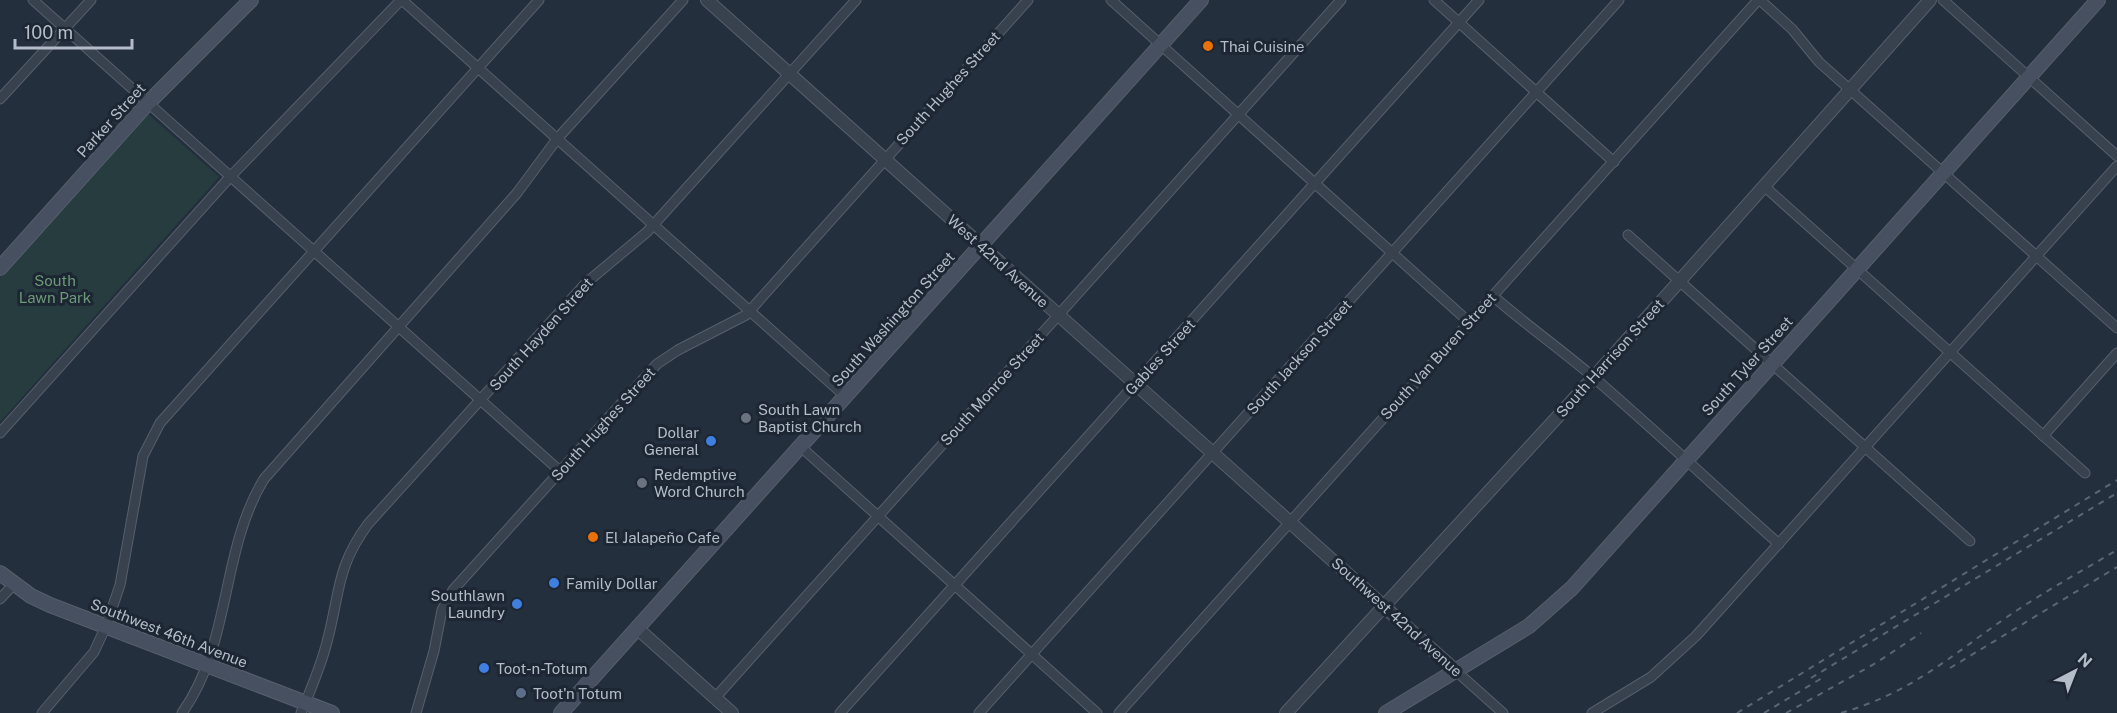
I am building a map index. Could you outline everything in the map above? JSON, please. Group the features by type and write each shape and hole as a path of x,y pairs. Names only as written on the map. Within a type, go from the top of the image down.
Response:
{"main road":[{"name":"Parker Street","path":"0,268 148,103 251,0"},
{"name":"South Washington Street","path":"567,711 1201,0"},
{"name":"South Tyler Street","path":"1386,713 1548,611 2098,0"},
{"name":"Southwest 46th Avenue","path":"0,573 50,605 206,665 303,708 332,713"}],"street":[{"path":"33,0 560,471"},
{"path":"0,99 91,0"},
{"path":"0,433 230,177 402,0 846,397"},
{"path":"42,713 88,660 106,626 120,585 138,476 152,436 170,411 539,0"},
{"path":"182,713 206,665 226,603 239,533 254,495 279,459 517,193 558,139 683,0"},
{"name":"West 42nd Avenue","path":"708,0 1290,522"},
{"name":"South Hayden Street","path":"303,708 325,651 338,584 351,550 368,524 586,283 653,225 856,0"},
{"name":"South Hughes Street","path":"416,713 446,600 657,364 678,350 734,323 749,311 1028,0"},
{"path":"1112,0 1469,322"},
{"name":"South Monroe Street","path":"715,698 1341,0"},
{"path":"1434,0 1614,162"},
{"name":"Gables Street","path":"840,713 1479,0"},
{"name":"South Jackson Street","path":"979,713 1619,0"},
{"path":"1759,0 1792,29 1815,58 2117,328"},
{"name":"South Van Buren Street","path":"1119,713 1759,0"},
{"name":"South Harrison Street","path":"1286,713 1594,377 1930,0"},
{"path":"1942,0 2117,156"},
{"path":"1592,713 1651,677 1671,661 1779,544 2117,166"},
{"path":"1764,186 2085,473"},
{"path":"1628,235 1970,541"},
{"path":"1493,296 1529,328 1551,341 1594,377 1779,544"},
{"path":"2043,436 2117,353"},
{"path":"801,447 1097,713"},
{"name":"Southwest 42nd Avenue","path":"1290,522 1503,713"},
{"path":"0,599 14,584"},
{"path":"638,629 732,713"}],"green space":[{"name":"South Lawn Park","path":"148,114 219,177 0,422 0,278"}],"railway":[{"path":"1737,713 2117,480"},
{"path":"1811,678 2117,493"},
{"path":"1841,713 1866,705 1909,684 2020,608 2117,550"},
{"path":"1950,668 2117,567"},
{"path":"1786,713 1876,663 1921,633"},
{"path":"1764,713 1822,678"}],"place":[{"name":"Thai Cuisine","path":"1208,46"},
{"name":"South Lawn Baptist Church","path":"746,418"},
{"name":"Dollar General","path":"711,441"},
{"name":"Redemptive Word Church","path":"642,483"},
{"name":"El Jalapeño Cafe","path":"593,537"},
{"name":"Family Dollar","path":"554,583"},
{"name":"Southlawn Laundry","path":"517,604"},
{"name":"Toot-n-Totum","path":"484,668"},
{"name":"Toot'n Totum","path":"521,693"}]}
